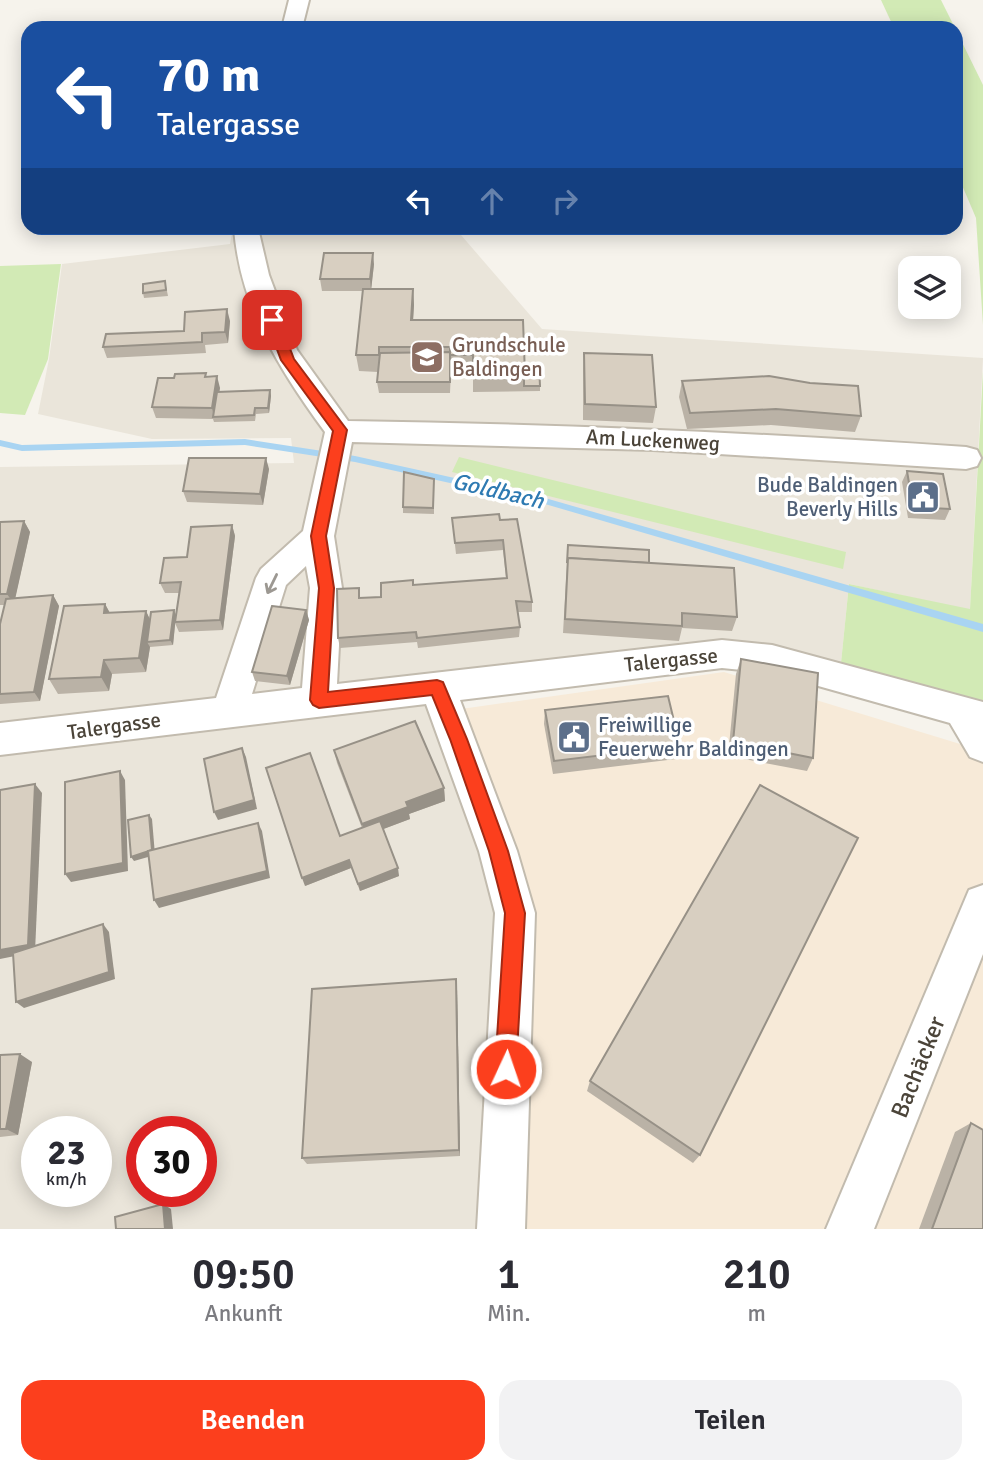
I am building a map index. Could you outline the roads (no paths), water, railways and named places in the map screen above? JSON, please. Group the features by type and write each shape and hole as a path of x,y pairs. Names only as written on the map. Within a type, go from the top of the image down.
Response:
{"street":[{"path":"294,21 299,0"},
{"path":"246,235 257,279 288,360 337,447 318,536 326,588 319,700"},
{"name":"Am Luckenweg","path":"337,447 513,434 863,450 966,458"},
{"path":"229,711 272,579 318,536"},
{"name":"Talergasse","path":"0,739 722,654 772,659 973,714"},
{"path":"437,687 459,739 494,838 515,913 501,1229"},
{"path":"973,714 983,746"},
{"name":"Bachäcker","path":"850,1229 915,1076 983,904"}],"waterway":[{"name":"Goldbach","path":"0,443 22,448 245,442 355,459 545,501 983,628"}],"place":[{"name":"Grundschule Baldingen","path":"427,357"},
{"name":"Bude Baldingen Beverly Hills","path":"923,497"},
{"name":"Freiwillige Feuerwehr Baldingen","path":"574,737"}]}
